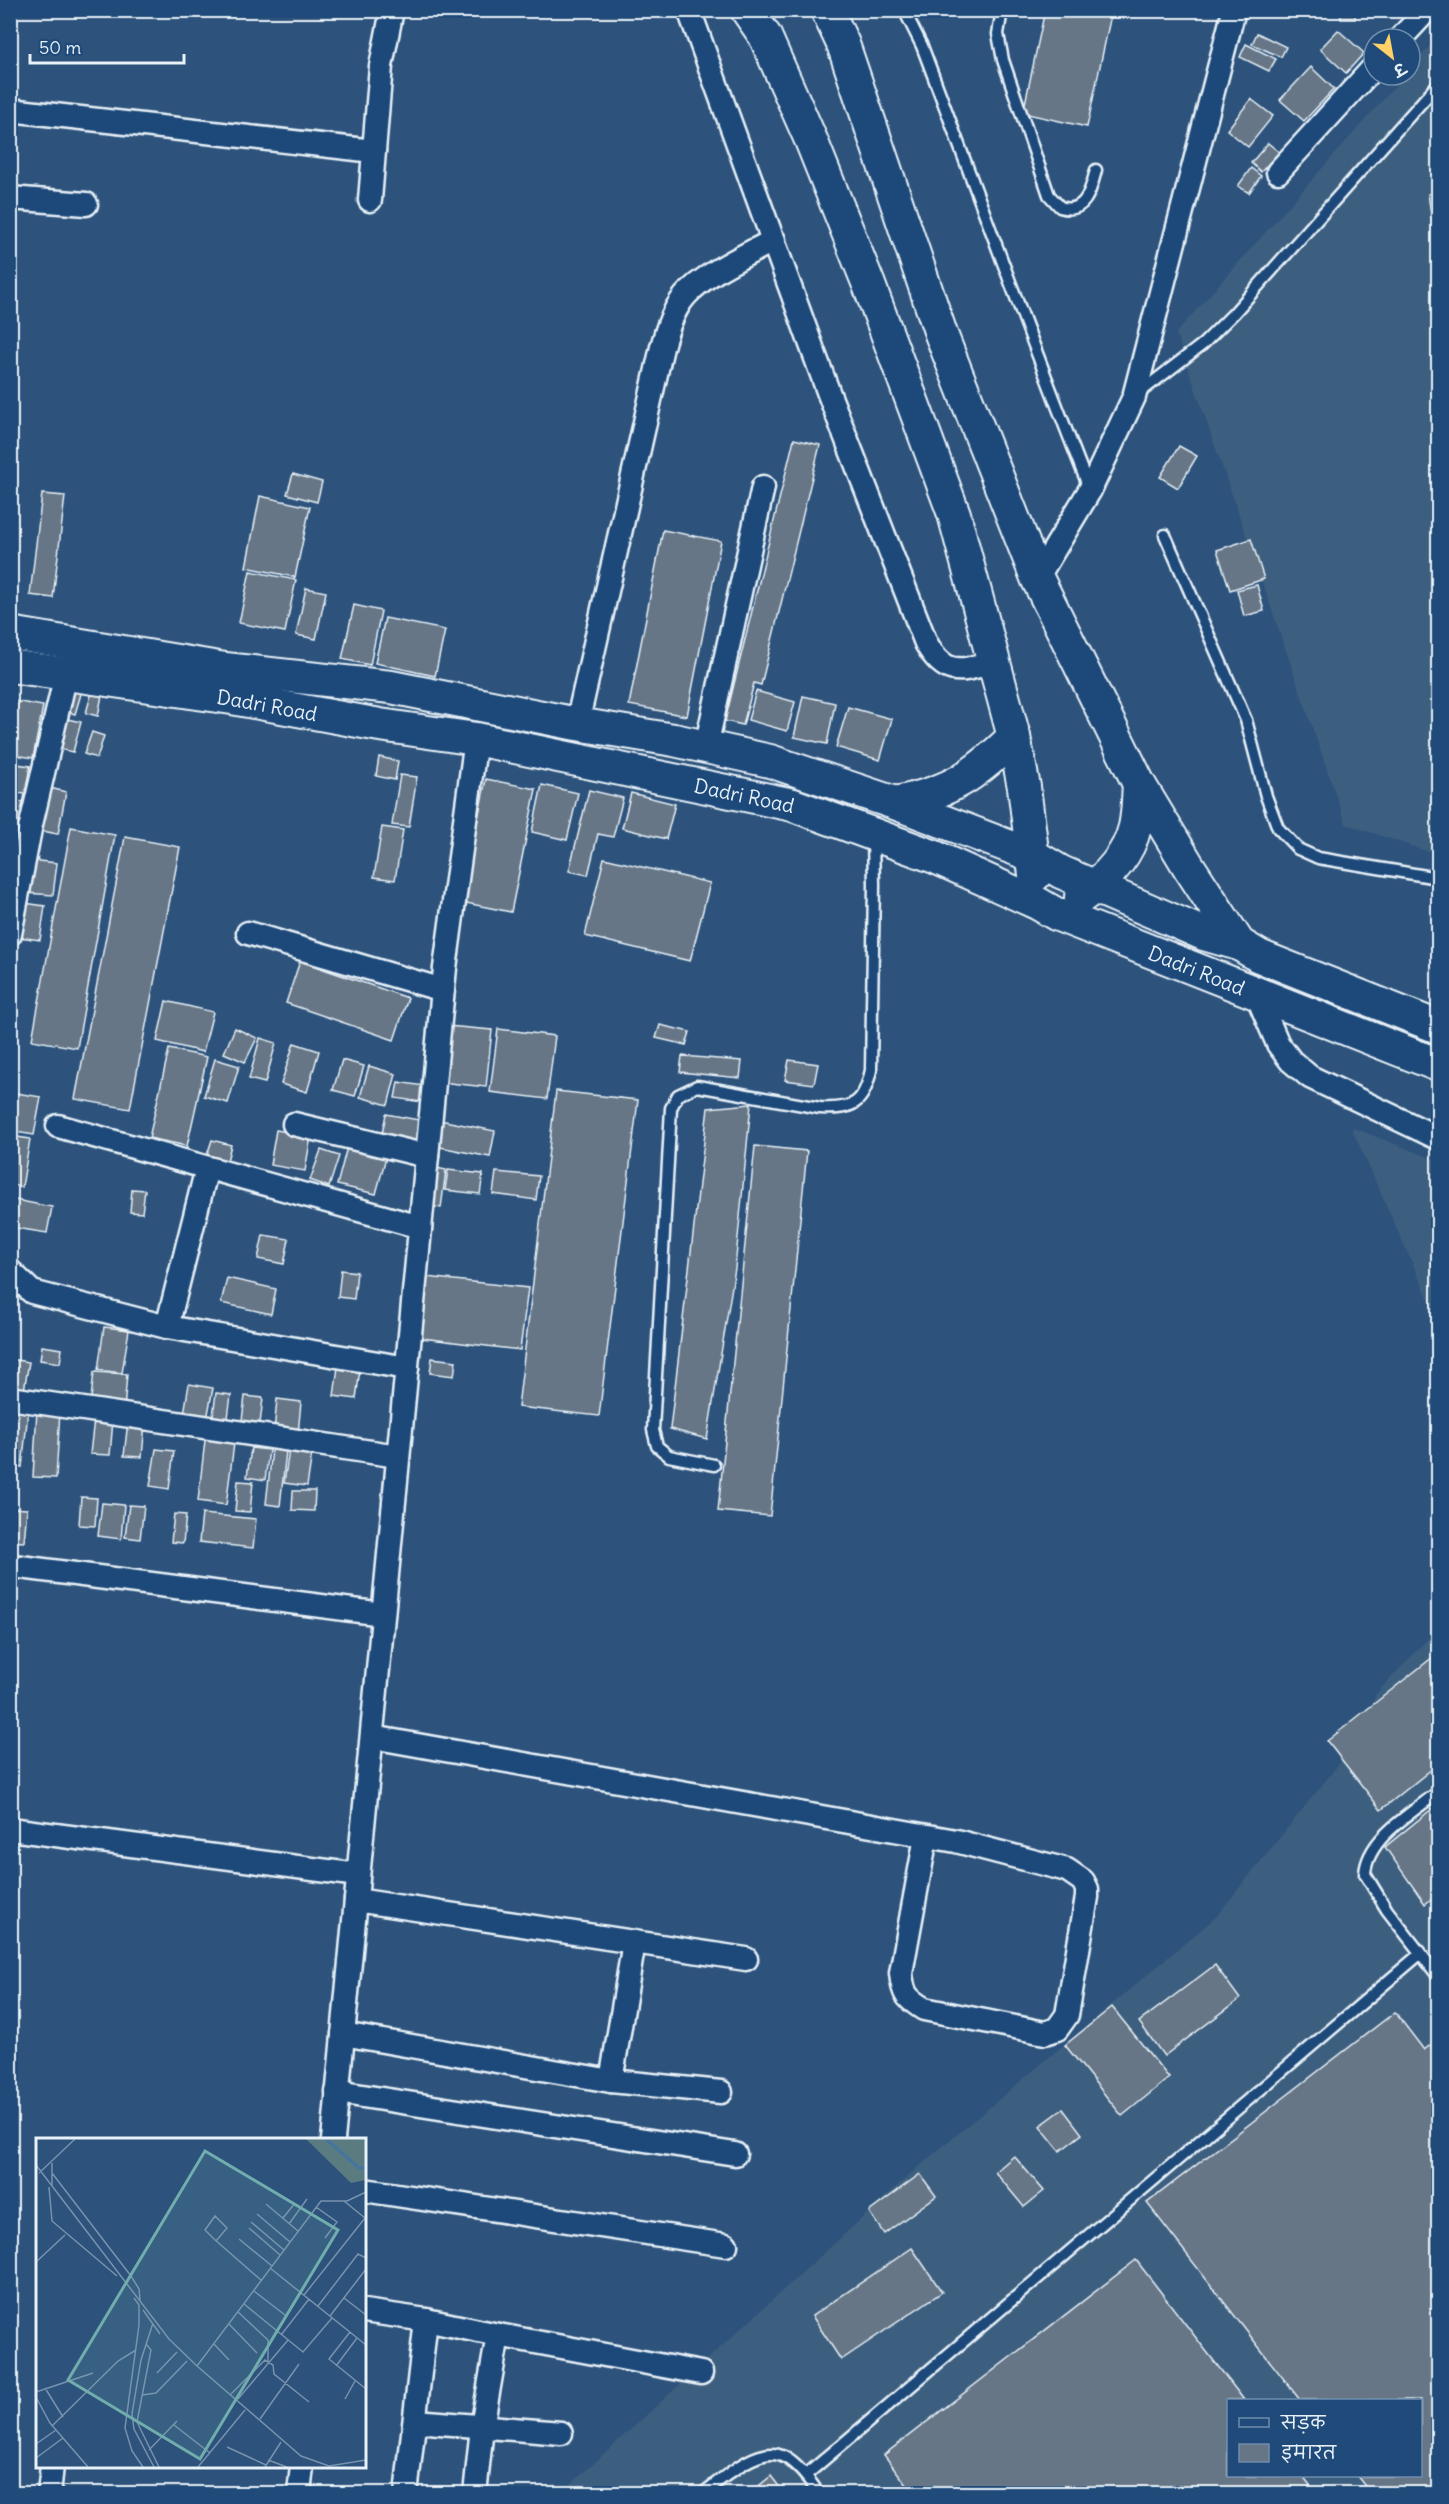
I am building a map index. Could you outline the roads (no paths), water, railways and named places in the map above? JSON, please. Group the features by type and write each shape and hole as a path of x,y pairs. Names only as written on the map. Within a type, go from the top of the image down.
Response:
{"main road":[{"path":"747,10 765,36 793,98 869,285 954,513 1014,737 1034,856 1046,909 1096,887 1115,868 1135,827 1139,784"},
{"path":"827,10 843,44 941,334 1037,578 1139,784 1189,867 1249,950"},
{"name":"Dadri Road","path":"10,633 225,669 391,687 770,761 895,803 1034,856 1096,887 1204,934 1438,1027"},
{"name":"Dadri Road","path":"10,666 232,698 380,725 476,739 793,805 934,858 1046,909 1438,1065"},
{"path":"895,803 928,796 955,785 986,764 1014,737"}],"street":[{"path":"370,200 381,66 392,10"},
{"path":"689,10 829,394 926,643 935,659 949,669 969,669 994,662"},
{"path":"1037,578 1090,490 1134,397 1234,10"},
{"path":"1411,27 1427,10"},
{"path":"1278,172 1362,80"},
{"path":"10,110 374,151"},
{"path":"10,198 86,204"},
{"path":"577,724 662,347 671,319 685,296 701,282 774,240"},
{"path":"706,747 763,487"},
{"path":"10,934 30,829 66,674"},
{"path":"333,2138 443,990 476,739"},
{"path":"248,933 443,990"},
{"path":"1256,993 1278,1044 1291,1061 1310,1077 1438,1138"},
{"path":"294,1124 427,1156"},
{"path":"58,1126 420,1227"},
{"path":"166,1327 207,1168"},
{"path":"10,1271 32,1292 166,1327 407,1368"},
{"path":"10,1398 398,1456"},
{"path":"13,1566 383,1614"},
{"path":"372,1737 967,1844 1067,1870 1083,1881 1087,1889 1067,2015 1057,2029 1045,2033 924,2009 911,2001 902,1990 901,1973 926,1837"},
{"path":"10,1829 358,1875"},
{"path":"356,1900 746,1959"},
{"path":"611,2081 634,1942"},
{"path":"343,2034 611,2081 721,2092"},
{"path":"337,2092 735,2154"},
{"path":"366,2190 726,2245"},
{"path":"366,2311 426,2320 498,2336 701,2373"},
{"path":"406,2493 426,2320"},
{"path":"476,2493 482,2427 498,2336"},
{"path":"416,2421 561,2433"},
{"path":"49,2493 52,2468"},
{"path":"299,2493 302,2468"}],"lane":[{"path":"904,10 922,46 1018,302 1033,349 1090,490"},
{"path":"1002,10 998,34 1003,60 1049,195 1054,202 1065,208 1082,204 1089,194 1096,170"},
{"path":"1134,397 1203,344 1234,313 1438,84"},
{"path":"1165,535 1246,720 1266,796 1278,828 1298,849 1318,858 1438,878"},
{"path":"714,1465 669,1456 657,1446 653,1430 671,1108 678,1095 697,1086 820,1108 840,1109 858,1102 867,1088 871,1070 873,834"},
{"path":"1438,1792 1386,1833 1373,1850 1365,1866 1369,1884 1438,1976"},
{"path":"806,2475 1420,1954"},
{"path":"702,2493 747,2461 767,2455 781,2455 806,2475 819,2493"}]}
